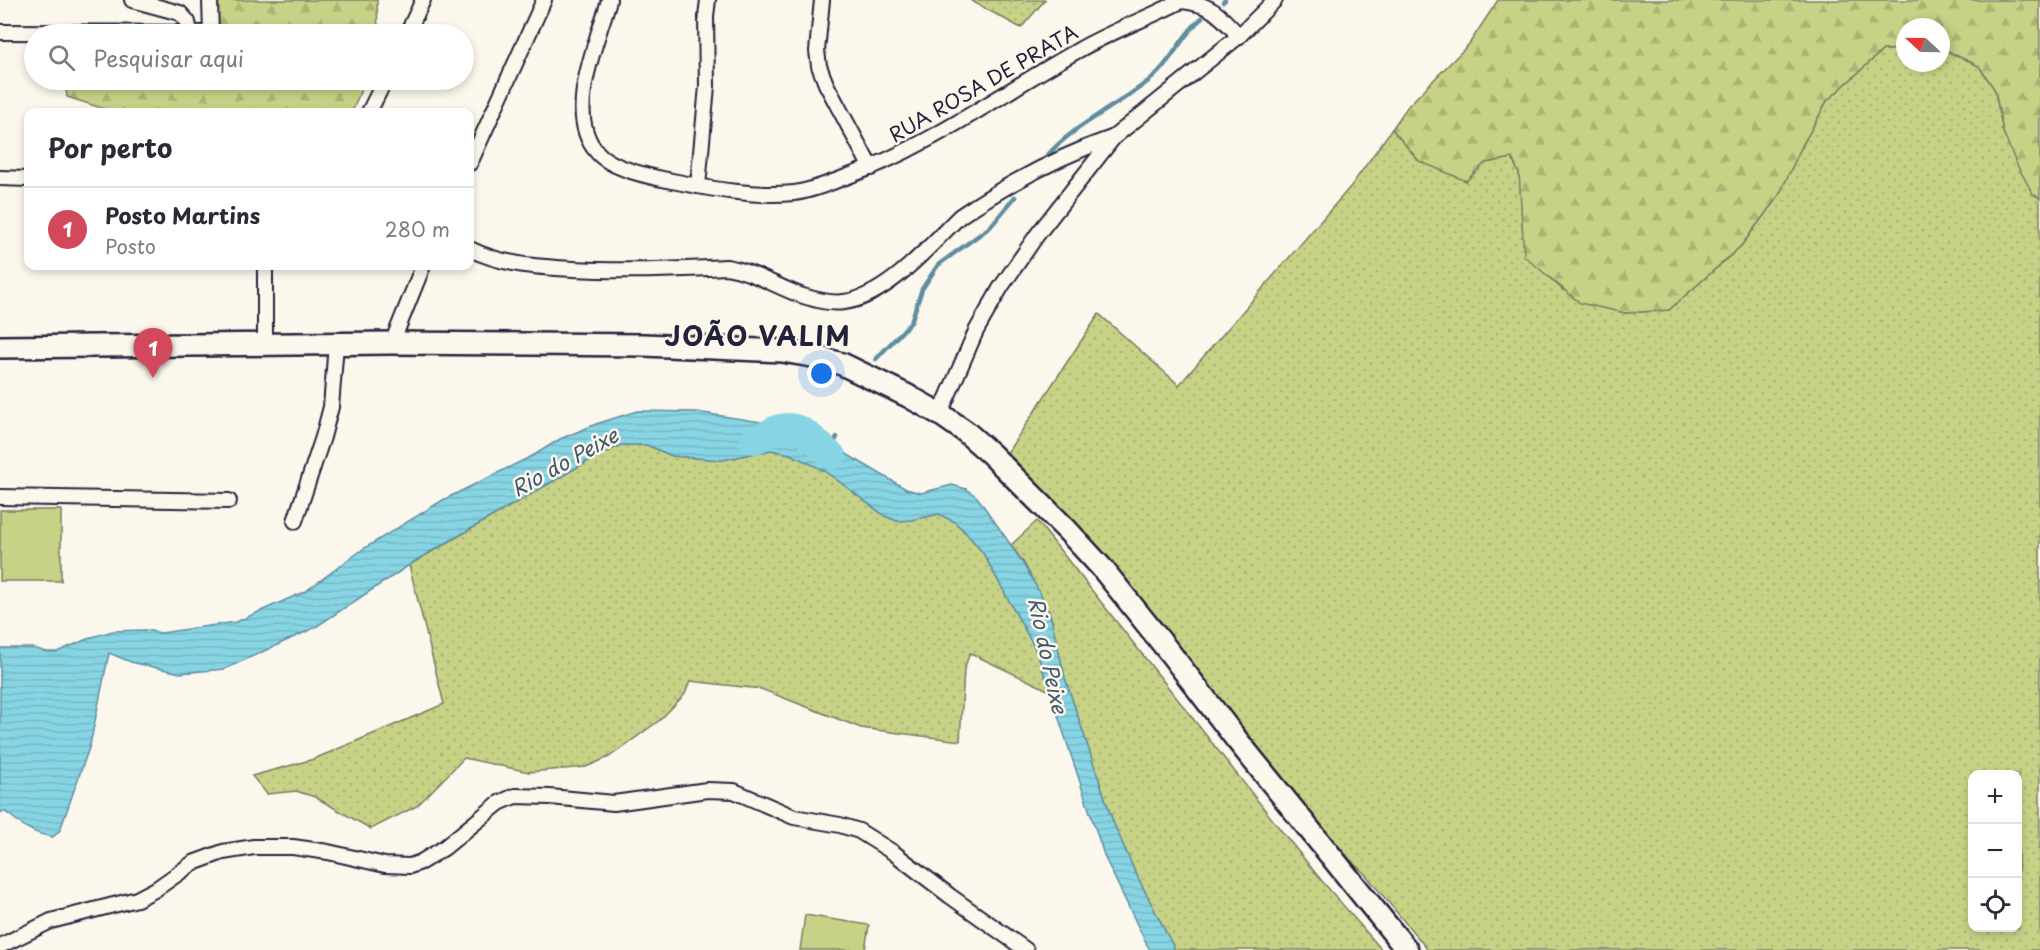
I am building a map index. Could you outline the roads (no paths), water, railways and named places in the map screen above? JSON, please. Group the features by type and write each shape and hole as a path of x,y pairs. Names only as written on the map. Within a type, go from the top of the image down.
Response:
{"main road":[{"path":"0,347 392,343 644,345 782,351 842,364 878,380 940,414 966,432 991,453 1102,568 1237,740 1407,950"}],"street":[{"path":"132,0 180,13 189,24"},
{"path":"210,0 211,24"},
{"path":"411,24 423,0"},
{"path":"474,154 544,0"},
{"name":"RUA ROSA DE PRATA","path":"609,0 603,26 589,60 584,84 583,111 586,134 596,152 620,166 652,177 698,186 756,193 794,193 817,188 871,168 940,134 1078,50 1183,0 1211,8 1239,36"},
{"path":"698,186 707,86 706,16 708,0"},
{"path":"822,0 817,51 819,66 826,84 871,168"},
{"path":"940,414 976,331 1001,287 1037,235 1114,137 1239,36 1275,0"},
{"path":"0,32 24,32"},
{"path":"371,108 380,90"},
{"path":"474,251 500,261 534,267 618,272 726,267 739,269 803,296 832,302 846,302 864,296 889,282 960,216 974,207 1053,161 1114,137"},
{"path":"0,178 24,178"},
{"path":"265,270 265,345"},
{"path":"392,343 421,270"},
{"path":"295,522 331,407 336,344"},
{"path":"0,497 229,501"},
{"path":"0,946 51,921 137,899 156,889 193,863 223,852 254,847 293,847 328,852 385,865 410,866 444,848 500,803 515,796 614,803 708,790 734,791 794,817 840,825 858,831 894,853 1026,950"}],"water":[{"path":"637,411 696,412 781,425 809,432 906,489 921,493 952,485 966,489 977,497 1026,568 1050,614 1065,678 1113,822 1135,872 1175,950 1150,950 1146,943 1105,858 1037,652 983,553 955,522 939,514 897,521 885,516 825,471 790,454 771,450 722,460 672,456 647,445 621,445 588,461 420,558 314,628 225,669 180,673 131,662 109,653 90,745 60,830 53,837 43,835 24,827 4,811 0,813 0,648 33,648 57,652 113,631 146,630 161,633 236,622 306,591 363,549 443,500 536,454 560,439"}],"waterway":[{"path":"1047,156 1083,125 1152,78 1202,18"},
{"path":"876,359 911,322 922,289 938,265 990,227 1015,197"},
{"name":"Rio do Peixe","path":"754,440 780,428 795,428 809,435 832,456"},
{"path":"830,451 837,437"}],"place":[{"name":"Posto Martins","path":"153,378"}],"district":[{"name":"JOÃO VALIM","path":"758,335"}]}
